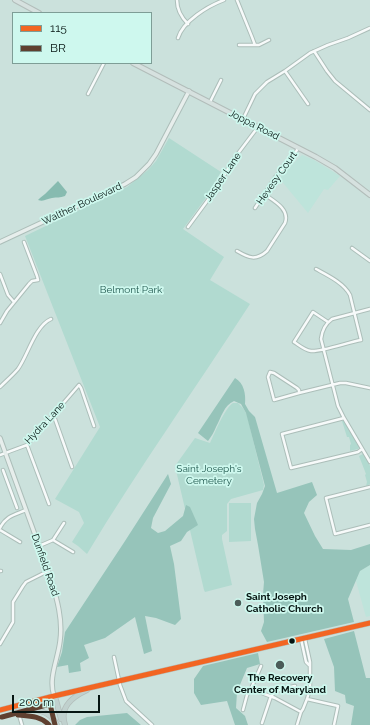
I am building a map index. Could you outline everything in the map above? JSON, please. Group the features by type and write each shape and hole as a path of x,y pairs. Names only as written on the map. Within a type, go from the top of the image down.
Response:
{"highway":[{"path":"0,710 17,707 54,696 370,623"},
{"path":"64,725 63,716 68,703 78,695 94,687"},
{"path":"54,696 64,725"},
{"path":"17,707 44,712 52,717 57,725"}],"main road":[{"path":"15,0 37,12"},
{"name":"Joppa Road","path":"135,64 299,147 331,165 370,195"}],"street":[{"path":"177,0 179,13 188,24"},
{"path":"178,38 181,31 204,9 224,0"},
{"path":"238,0 255,45"},
{"path":"243,119 257,92 267,82 314,51 370,28"},
{"path":"239,45 261,44 269,40"},
{"path":"314,51 335,81 370,110"},
{"path":"88,94 103,64"},
{"path":"285,71 308,104"},
{"path":"210,102 221,80"},
{"name":"Walther Boulevard","path":"0,242 110,192 136,177 159,149 189,91"},
{"name":"Jasper Lane","path":"188,227 216,189 233,160 258,126"},
{"name":"Hevesy Court","path":"255,208 276,176 292,159 299,147"},
{"path":"237,251 244,256 252,258 264,254 285,223 286,216 283,208 264,194"},
{"path":"0,323 7,311 28,284 38,280 24,242"},
{"path":"352,248 370,261"},
{"path":"316,269 342,285 347,290 350,295 360,340 313,351 303,348 294,342 313,312 328,322"},
{"path":"0,274 8,295 14,302"},
{"path":"370,309 334,318 323,328 321,339 336,400 344,418 370,462"},
{"path":"0,387 18,368 38,332 45,323 51,319"},
{"path":"299,393 297,388 274,373 269,373 268,377 274,400 340,383 370,388"},
{"name":"Hydra Lane","path":"0,455 27,445 79,385 94,426"},
{"path":"53,416 58,425 72,467"},
{"path":"344,418 282,434 291,468 358,452 362,449"},
{"name":"Dunfield Road","path":"0,438 58,600 60,640 53,673 52,690 54,696"},
{"path":"27,445 49,504"},
{"path":"3,470 17,508"},
{"path":"8,484 15,482"},
{"path":"370,487 326,498 335,534 370,525"},
{"path":"20,542 0,529 6,519 26,510"},
{"path":"38,546 53,540 64,523"},
{"path":"53,540 73,552"},
{"path":"0,644 13,622 13,602 23,586 26,582 48,572"},
{"path":"297,725 300,712 303,709 307,699 310,684 309,665 306,662 303,639"},
{"path":"114,657 123,696 126,701 152,725"},
{"path":"243,710 247,695 261,666"},
{"path":"262,723 271,696 276,691 295,686"},
{"path":"251,689 271,696 300,712"},
{"path":"307,699 338,706 334,725"},
{"path":"17,707 22,725"}],"shaded area":[{"path":"302,155 314,160 340,176 328,190 324,189 308,213 279,178"},
{"path":"58,181 67,192 65,196 43,201 38,200 45,194"},
{"path":"235,378 242,386 245,393 245,404 255,417 277,493 312,482 317,495 309,502 304,513 323,549 351,550 370,544 370,565 360,571 348,599 354,622 267,642 261,631 264,622 264,582 254,519 257,503 265,486 246,413 241,404 234,401 225,409 208,441 198,433"},
{"path":"168,474 171,484 153,518 151,528 158,533 165,531 183,516 186,505 190,507 198,525 187,532 181,541 170,546 174,564 181,619 175,625 156,618 145,616 152,651 144,654 135,617 105,638 84,645 89,658 80,663 81,671 69,673 68,665 57,667 62,652 65,632"},
{"path":"370,565 370,616 366,617 356,581 360,571"},
{"path":"354,631 366,678 370,678 370,725 351,725 354,706 346,703 345,695 335,691 334,667 324,639"},
{"path":"258,653 260,664 247,668 237,692 236,708 245,716 248,725 235,725 227,701 201,705 194,693 194,679 203,666"},
{"path":"127,713 141,725 75,725 80,720 87,717"}],"green space":[{"name":"Belmont Park","path":"169,138 221,172 205,199 183,229 224,257 210,280 250,304 126,491 87,554 72,542 84,523 79,512 55,499 100,427 25,236 127,187 148,170 156,161"},
{"name":"Saint Joseph's Cemetery","path":"233,403 238,403 247,415 264,485 263,490 231,499 227,504 227,531 222,535 222,539 232,585 205,592 175,466 195,438 210,443 226,410"},
{"path":"342,421 344,421 359,447 358,449 350,451 351,444"},
{"path":"363,454 370,466 370,484 366,486 366,474 359,456"},
{"path":"229,503 251,503 251,541 229,542"}],"transit line":[{"name":"115","path":"0,710 54,696 370,623"},
{"name":"BR","path":"2,717 50,704 55,725"},
{"name":"BR","path":"18,715 39,718 49,725"}],"place":[{"name":"Saint Joseph Catholic Church","path":"238,603"},
{"name":"The Recovery Center of Maryland","path":"280,665"}]}
